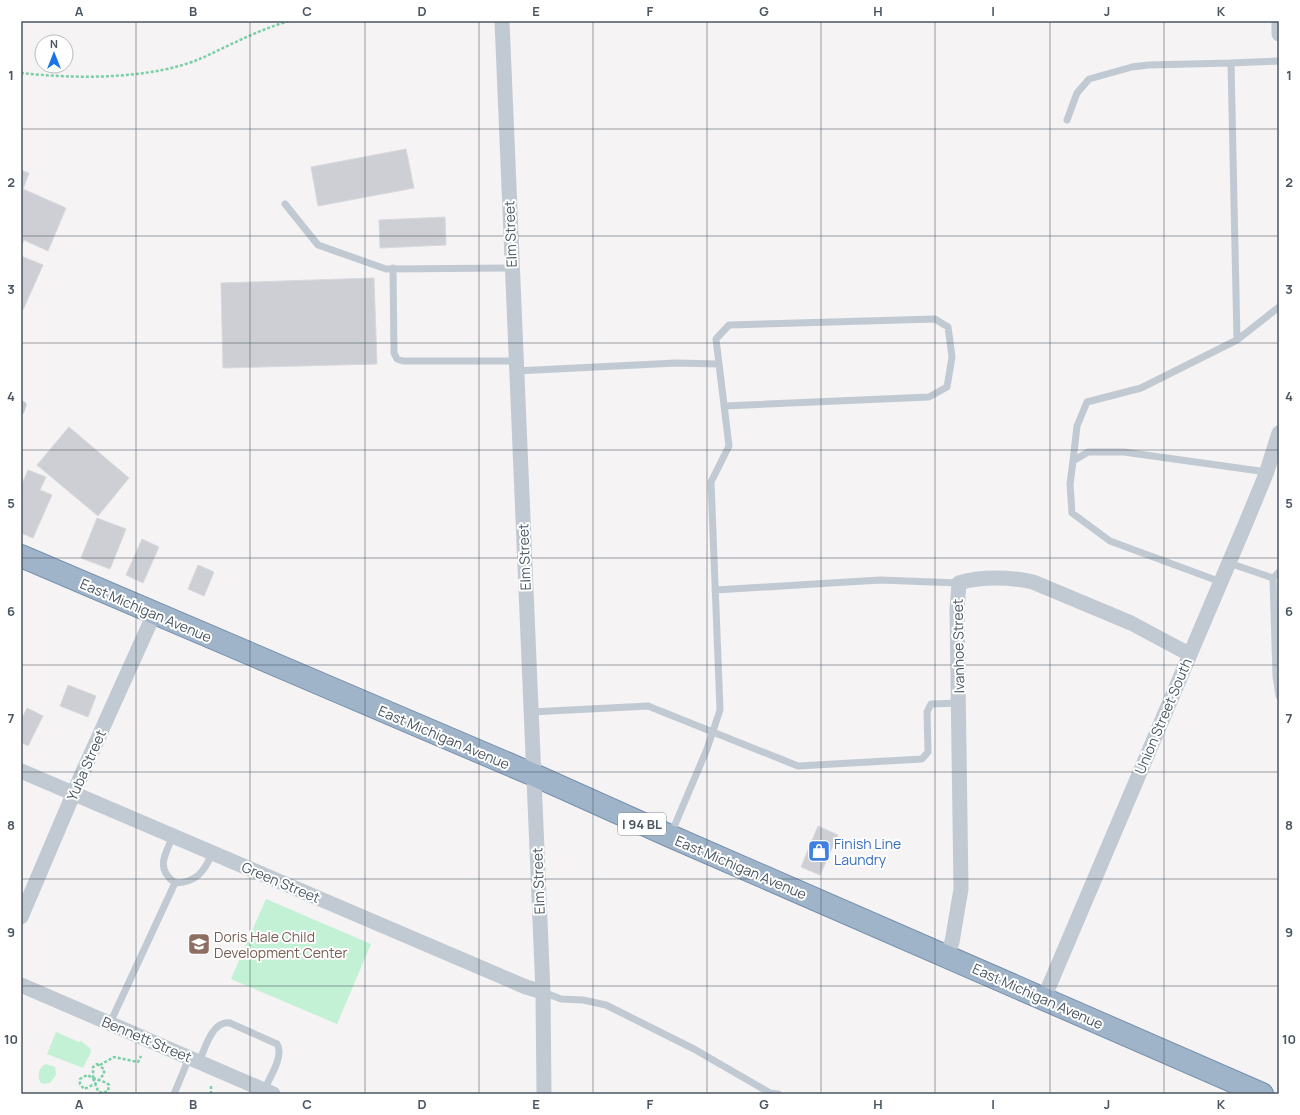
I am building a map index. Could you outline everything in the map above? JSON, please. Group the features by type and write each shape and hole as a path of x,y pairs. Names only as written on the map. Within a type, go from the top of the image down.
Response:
{"highway":[{"name":"East Michigan Avenue","path":"21,556 534,775 670,836 1262,1094"}],"street":[{"name":"Elm Street","path":"502,21 543,992 544,1094"},
{"path":"1279,22 1279,34"},
{"name":"Union Street South","path":"1044,998 1267,472 1279,432"},
{"name":"Ivanhoe Street","path":"946,956 952,942 961,889 957,609 959,583 971,579 1020,579 1033,582 1131,623 1190,654"},
{"name":"Yuba Street","path":"21,917 73,794 154,614"},
{"name":"Green Street","path":"21,771 526,987 543,992"},
{"name":"Bennett Street","path":"21,985 266,1093"}],"lane":[{"path":"1068,120 1077,93 1089,79 1132,67 1279,61"},
{"path":"1230,63 1237,340"},
{"path":"286,204 318,245 386,269 512,268"},
{"path":"393,268 394,353 397,359 403,361 516,366 676,363 719,364"},
{"path":"1221,582 1110,541 1072,513 1070,484 1077,426 1087,402 1141,388 1237,340 1279,307"},
{"path":"670,836 720,710 711,482 729,446 724,406 716,339 729,325 935,319 948,327 952,357 947,387 930,397 724,406"},
{"path":"21,404 23,405 21,411"},
{"path":"1073,461 1088,452 1124,452 1267,472"},
{"path":"1229,563 1273,578"},
{"path":"1279,572 1273,578 1276,676 1279,696"},
{"path":"715,590 880,580 959,583"},
{"path":"531,712 648,706 712,733 798,766 922,759 928,752 927,712 931,704 959,703"},
{"path":"173,835 163,862 163,868 167,877 175,883 185,883 198,876 207,865 212,853"},
{"path":"110,1023 175,883"},
{"path":"543,992 561,999 583,1000 606,1005 694,1049 770,1092 778,1094"},
{"path":"174,1094 214,1029 222,1023 230,1023 278,1045 279,1055 266,1093"}],"path":[{"path":"21,73 43,76 110,76 154,71 201,58 288,21"},
{"path":"100,1065 104,1069 104,1072 99,1080 95,1084 84,1089 80,1084 82,1077 87,1075 93,1078 99,1080 109,1085 107,1092 100,1093 95,1084 93,1078 93,1067 100,1065 114,1057 138,1062 141,1056"},
{"path":"210,1086 210,1094"}],"green space":[{"path":"266,899 371,944 337,1024 231,979"},
{"path":"56,1032 79,1042 81,1041 90,1048 91,1052 83,1068 47,1054"},
{"path":"46,1064 55,1067 56,1075 50,1083 43,1084 40,1082 39,1074 40,1069"}],"building":[{"path":"406,149 414,188 318,206 311,167"},
{"path":"21,170 29,173 23,189 66,208 48,251 24,240 21,247"},
{"path":"445,217 446,245 380,248 379,220"},
{"path":"21,256 43,265 23,310 21,309"},
{"path":"374,278 377,364 223,368 221,283"},
{"path":"69,427 129,478 98,516 37,465"},
{"path":"28,470 46,477 40,490 52,495 33,538 21,533 21,486"},
{"path":"97,518 126,529 110,569 81,558"},
{"path":"142,539 159,547 143,583 126,575"},
{"path":"198,565 214,572 204,596 188,589"},
{"path":"68,685 96,696 88,717 60,706"},
{"path":"27,708 43,716 28,746 21,742 21,720"},
{"name":"Finish Line Laundry","path":"818,826 838,835 820,875 801,867"}],"place":[{"name":"Finish Line Laundry","path":"819,851"},
{"name":"Doris Hale Child Development Center","path":"199,944"}]}
